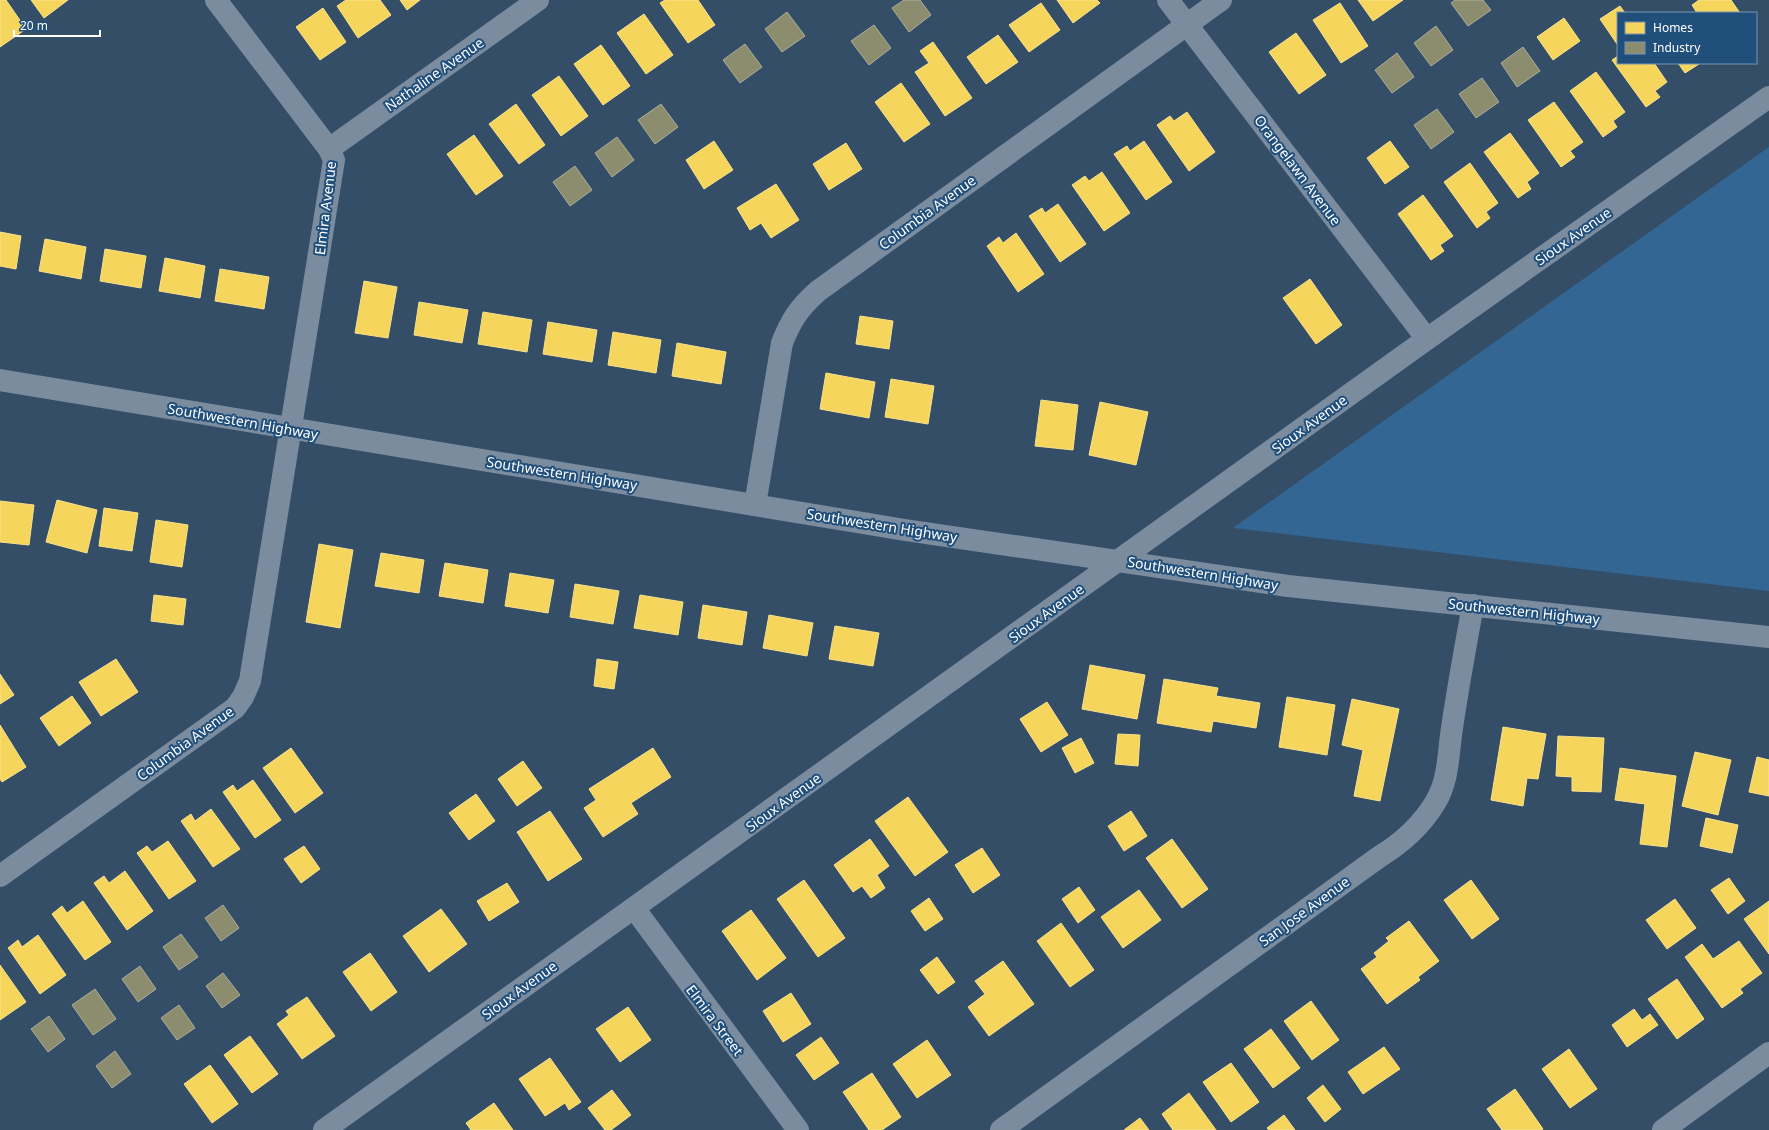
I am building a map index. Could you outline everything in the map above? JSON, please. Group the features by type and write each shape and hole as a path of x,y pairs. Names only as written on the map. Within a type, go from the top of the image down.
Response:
{"street":[{"name":"Elmira Avenue","path":"216,0 329,148 334,160 291,428"},
{"name":"Nathaline Avenue","path":"329,148 538,0"},
{"name":"Orangelawn Avenue","path":"1168,0 1427,339"},
{"name":"Columbia Avenue","path":"755,505 782,343 790,323 801,306 818,291 1221,0"},
{"name":"Sioux Avenue","path":"324,1130 1120,561 1427,339 1769,97"},
{"name":"Southwestern Highway","path":"0,380 905,530 1288,586 1769,637"},
{"name":"Columbia Avenue","path":"0,876 235,708 243,697 250,681 291,428"},
{"name":"San Jose Avenue","path":"1002,1130 1379,857 1396,847 1416,829 1436,802 1448,770 1451,735 1473,606"},
{"name":"Elmira Street","path":"634,908 798,1130"},
{"path":"1663,1130 1769,1053"}],"shaded area":[{"path":"1769,147 1769,591 1233,528"}],"building: Homes":[{"path":"0,0 6,0 26,29 0,47"},
{"path":"31,0 68,0 44,18"},
{"path":"346,0 380,0 391,15 358,38 337,6"},
{"path":"400,0 420,0 407,10"},
{"path":"665,0 698,0 715,25 688,43 660,3"},
{"path":"1057,0 1097,0 1100,3 1073,23"},
{"path":"1358,0 1403,0 1373,21"},
{"path":"1699,0 1731,0 1739,12 1696,12 1692,5"},
{"path":"1041,3 1060,30 1029,52 1009,25"},
{"path":"1340,3 1368,46 1341,63 1313,20"},
{"path":"1620,6 1624,12 1617,12 1617,44 1600,19"},
{"path":"323,8 346,42 320,60 296,27"},
{"path":"644,14 673,55 646,74 617,33"},
{"path":"1564,18 1580,41 1553,60 1537,37"},
{"path":"1296,33 1326,75 1299,94 1269,52"},
{"path":"998,35 1018,62 986,84 967,57"},
{"path":"933,42 972,98 945,116 915,72 929,63 920,51"},
{"path":"601,45 630,86 603,105 574,64"},
{"path":"1617,57 1617,64 1655,64 1667,82 1655,91 1660,97 1646,107 1612,60"},
{"path":"1679,64 1699,64 1685,73"},
{"path":"1596,72 1625,112 1613,121 1617,127 1603,137 1570,91"},
{"path":"559,76 588,116 561,136 532,95"},
{"path":"901,83 930,124 904,142 875,102"},
{"path":"1554,102 1583,142 1570,151 1575,157 1561,167 1528,120"},
{"path":"516,104 545,145 519,164 489,124"},
{"path":"1187,112 1215,152 1189,171 1157,125 1170,116 1174,121"},
{"path":"1510,133 1539,173 1527,182 1531,189 1518,198 1484,152"},
{"path":"474,135 503,176 476,195 447,154"},
{"path":"714,141 733,170 704,189 686,160"},
{"path":"1144,141 1172,182 1146,200 1114,154 1127,146 1130,151"},
{"path":"1390,141 1409,167 1385,184 1367,158"},
{"path":"846,143 862,169 829,190 813,164"},
{"path":"1470,163 1498,203 1486,212 1490,218 1477,228 1444,182"},
{"path":"1102,172 1130,213 1104,231 1072,185 1085,176 1089,181"},
{"path":"776,184 799,220 771,238 761,223 750,230 737,208"},
{"path":"1423,195 1453,236 1440,245 1444,251 1431,260 1398,214"},
{"path":"1058,204 1086,244 1060,262 1029,216 1042,208 1045,213"},
{"path":"0,232 21,236 16,269 0,266"},
{"path":"1016,233 1044,274 1018,292 987,246 999,237 1003,243"},
{"path":"45,239 86,247 81,279 39,271"},
{"path":"105,249 146,256 141,288 100,281"},
{"path":"165,258 205,266 200,298 159,291"},
{"path":"220,269 269,277 264,309 215,301"},
{"path":"1310,279 1342,325 1316,344 1283,298"},
{"path":"364,281 397,287 388,338 355,333"},
{"path":"419,302 468,310 462,343 414,335"},
{"path":"483,312 532,320 527,352 478,344"},
{"path":"860,316 893,321 889,349 856,344"},
{"path":"548,322 597,330 592,362 543,354"},
{"path":"613,332 661,340 656,373 608,365"},
{"path":"677,343 726,352 721,384 672,376"},
{"path":"826,373 875,382 869,418 820,409"},
{"path":"891,379 934,386 928,424 885,417"},
{"path":"1041,400 1078,405 1073,450 1035,446"},
{"path":"1100,402 1148,412 1136,465 1089,455"},
{"path":"57,500 97,510 87,553 46,542"},
{"path":"0,501 34,505 29,545 0,542"},
{"path":"104,508 138,513 132,551 99,546"},
{"path":"156,520 188,525 182,567 150,562"},
{"path":"319,544 353,550 340,628 306,622"},
{"path":"381,553 424,560 419,593 375,586"},
{"path":"445,563 488,570 483,603 439,596"},
{"path":"510,573 554,580 548,613 505,606"},
{"path":"575,584 619,591 613,624 570,617"},
{"path":"154,595 186,599 183,625 151,621"},
{"path":"640,595 683,602 678,635 634,628"},
{"path":"703,605 747,612 742,645 698,638"},
{"path":"769,615 813,623 807,656 763,648"},
{"path":"835,626 879,633 873,666 829,659"},
{"path":"116,659 138,692 101,716 79,682"},
{"path":"597,659 618,662 614,689 594,686"},
{"path":"1090,665 1145,675 1137,719 1082,709"},
{"path":"0,674 14,695 0,704"},
{"path":"1164,679 1218,688 1216,696 1260,703 1256,728 1213,721 1211,732 1157,723"},
{"path":"72,696 91,723 59,746 40,718"},
{"path":"1287,697 1335,705 1327,755 1279,747"},
{"path":"1352,699 1399,709 1380,801 1354,796 1363,750 1342,745"},
{"path":"1047,702 1068,735 1041,752 1020,719"},
{"path":"0,725 26,767 2,782 0,779"},
{"path":"1503,727 1546,734 1538,779 1527,778 1523,806 1491,800"},
{"path":"1118,734 1140,735 1138,766 1115,764"},
{"path":"1558,736 1604,738 1601,792 1572,791 1572,777 1556,776"},
{"path":"1081,738 1094,763 1075,773 1062,748"},
{"path":"291,748 323,793 295,813 263,768"},
{"path":"653,748 671,777 631,803 638,814 603,837 584,808 596,800 589,789"},
{"path":"1695,752 1731,760 1718,815 1682,806"},
{"path":"1757,757 1769,760 1769,796 1749,792"},
{"path":"523,761 542,788 517,806 498,779"},
{"path":"1620,768 1676,776 1667,847 1640,844 1645,804 1615,800"},
{"path":"253,780 281,820 255,838 223,792 233,785 237,791"},
{"path":"476,794 495,821 469,840 449,813"},
{"path":"908,797 948,852 915,876 875,821"},
{"path":"211,809 240,849 213,867 181,821 191,814 195,821"},
{"path":"550,811 582,859 548,881 517,832"},
{"path":"1131,811 1147,836 1124,851 1108,826"},
{"path":"1706,818 1738,825 1732,853 1700,846"},
{"path":"870,839 889,866 877,875 885,888 871,898 862,886 853,892 834,865"},
{"path":"1172,839 1208,889 1182,908 1146,858"},
{"path":"168,841 196,881 169,899 137,853 147,846 152,852"},
{"path":"304,846 320,869 301,883 284,859"},
{"path":"982,848 1000,875 973,893 955,865"},
{"path":"125,871 153,911 127,930 94,883 104,876 109,883"},
{"path":"1729,878 1745,901 1728,914 1711,890"},
{"path":"804,880 845,938 818,957 777,899"},
{"path":"1471,880 1499,919 1472,939 1444,900"},
{"path":"507,883 519,902 489,921 477,901"},
{"path":"1079,887 1095,910 1078,923 1062,899"},
{"path":"1139,890 1161,920 1123,948 1101,917"},
{"path":"929,898 943,919 925,931 911,911"},
{"path":"1675,899 1696,928 1667,949 1646,920"},
{"path":"83,901 111,942 85,960 52,914 62,906 67,913"},
{"path":"1769,901 1769,954 1744,919"},
{"path":"441,909 467,944 429,972 403,936"},
{"path":"751,910 786,958 757,980 722,931"},
{"path":"1409,921 1439,961 1418,977 1420,980 1387,1004 1361,969 1377,957 1374,953 1389,941 1386,938"},
{"path":"1061,923 1094,970 1070,987 1037,941"},
{"path":"38,935 66,975 40,994 8,948 18,940 22,947"},
{"path":"1739,941 1762,973 1740,989 1743,993 1722,1008 1685,957 1702,944 1713,959"},
{"path":"370,953 397,992 371,1011 343,972"},
{"path":"937,957 955,982 938,994 920,970"},
{"path":"1003,961 1034,1004 989,1036 968,1007 985,994 975,981"},
{"path":"0,965 26,1002 0,1020"},
{"path":"1677,979 1704,1019 1677,1039 1648,999"},
{"path":"791,993 811,1024 783,1042 763,1011"},
{"path":"307,997 335,1036 302,1059 277,1024 289,1015 286,1011"},
{"path":"1311,1001 1339,1040 1312,1060 1284,1021"},
{"path":"628,1007 651,1040 620,1062 596,1029"},
{"path":"1634,1009 1642,1020 1650,1014 1658,1025 1627,1047 1612,1025"},
{"path":"1271,1029 1300,1068 1273,1088 1244,1049"},
{"path":"250,1036 278,1074 252,1093 224,1055"},
{"path":"821,1037 839,1063 814,1080 796,1055"},
{"path":"927,1040 951,1075 917,1098 893,1064"},
{"path":"1384,1047 1400,1069 1363,1094 1348,1072"},
{"path":"1569,1049 1597,1089 1570,1108 1542,1069"},
{"path":"550,1058 581,1102 569,1110 565,1103 545,1116 519,1079"},
{"path":"1231,1063 1259,1102 1231,1122 1203,1082"},
{"path":"210,1065 238,1104 212,1123 184,1084"},
{"path":"872,1073 901,1117 882,1130 869,1130 843,1092"},
{"path":"1323,1085 1341,1109 1325,1122 1307,1098"},
{"path":"1515,1089 1543,1129 1502,1130 1487,1109"},
{"path":"612,1090 631,1115 611,1130 605,1130 588,1108"},
{"path":"1189,1093 1216,1130 1173,1130 1162,1114"},
{"path":"494,1103 513,1130 471,1130 466,1123"},
{"path":"1284,1115 1295,1130 1269,1130 1267,1128"},
{"path":"1140,1118 1149,1130 1124,1130"}],"building: Industry":[{"path":"904,0 920,0 931,15 909,32 892,8"},
{"path":"1455,0 1483,0 1491,10 1468,26 1451,3"},
{"path":"787,12 805,36 782,52 765,29"},
{"path":"874,25 891,48 869,65 851,41"},
{"path":"1436,26 1453,50 1431,66 1414,43"},
{"path":"745,44 762,67 740,83 723,60"},
{"path":"1523,47 1540,71 1517,87 1501,63"},
{"path":"1397,53 1414,77 1392,93 1375,70"},
{"path":"1482,78 1499,102 1476,118 1459,94"},
{"path":"661,104 678,127 655,144 638,120"},
{"path":"1437,109 1454,132 1431,149 1414,125"},
{"path":"617,137 634,160 612,177 595,153"},
{"path":"575,166 592,190 570,206 553,182"},
{"path":"223,905 239,928 221,941 205,918"},
{"path":"181,934 198,957 179,970 163,947"},
{"path":"140,966 156,989 138,1002 122,979"},
{"path":"223,973 240,995 222,1008 206,986"},
{"path":"95,989 116,1019 93,1035 72,1005"},
{"path":"179,1005 195,1028 177,1040 161,1018"},
{"path":"49,1016 65,1039 48,1052 31,1029"},
{"path":"115,1051 131,1074 112,1088 96,1066"}]}
